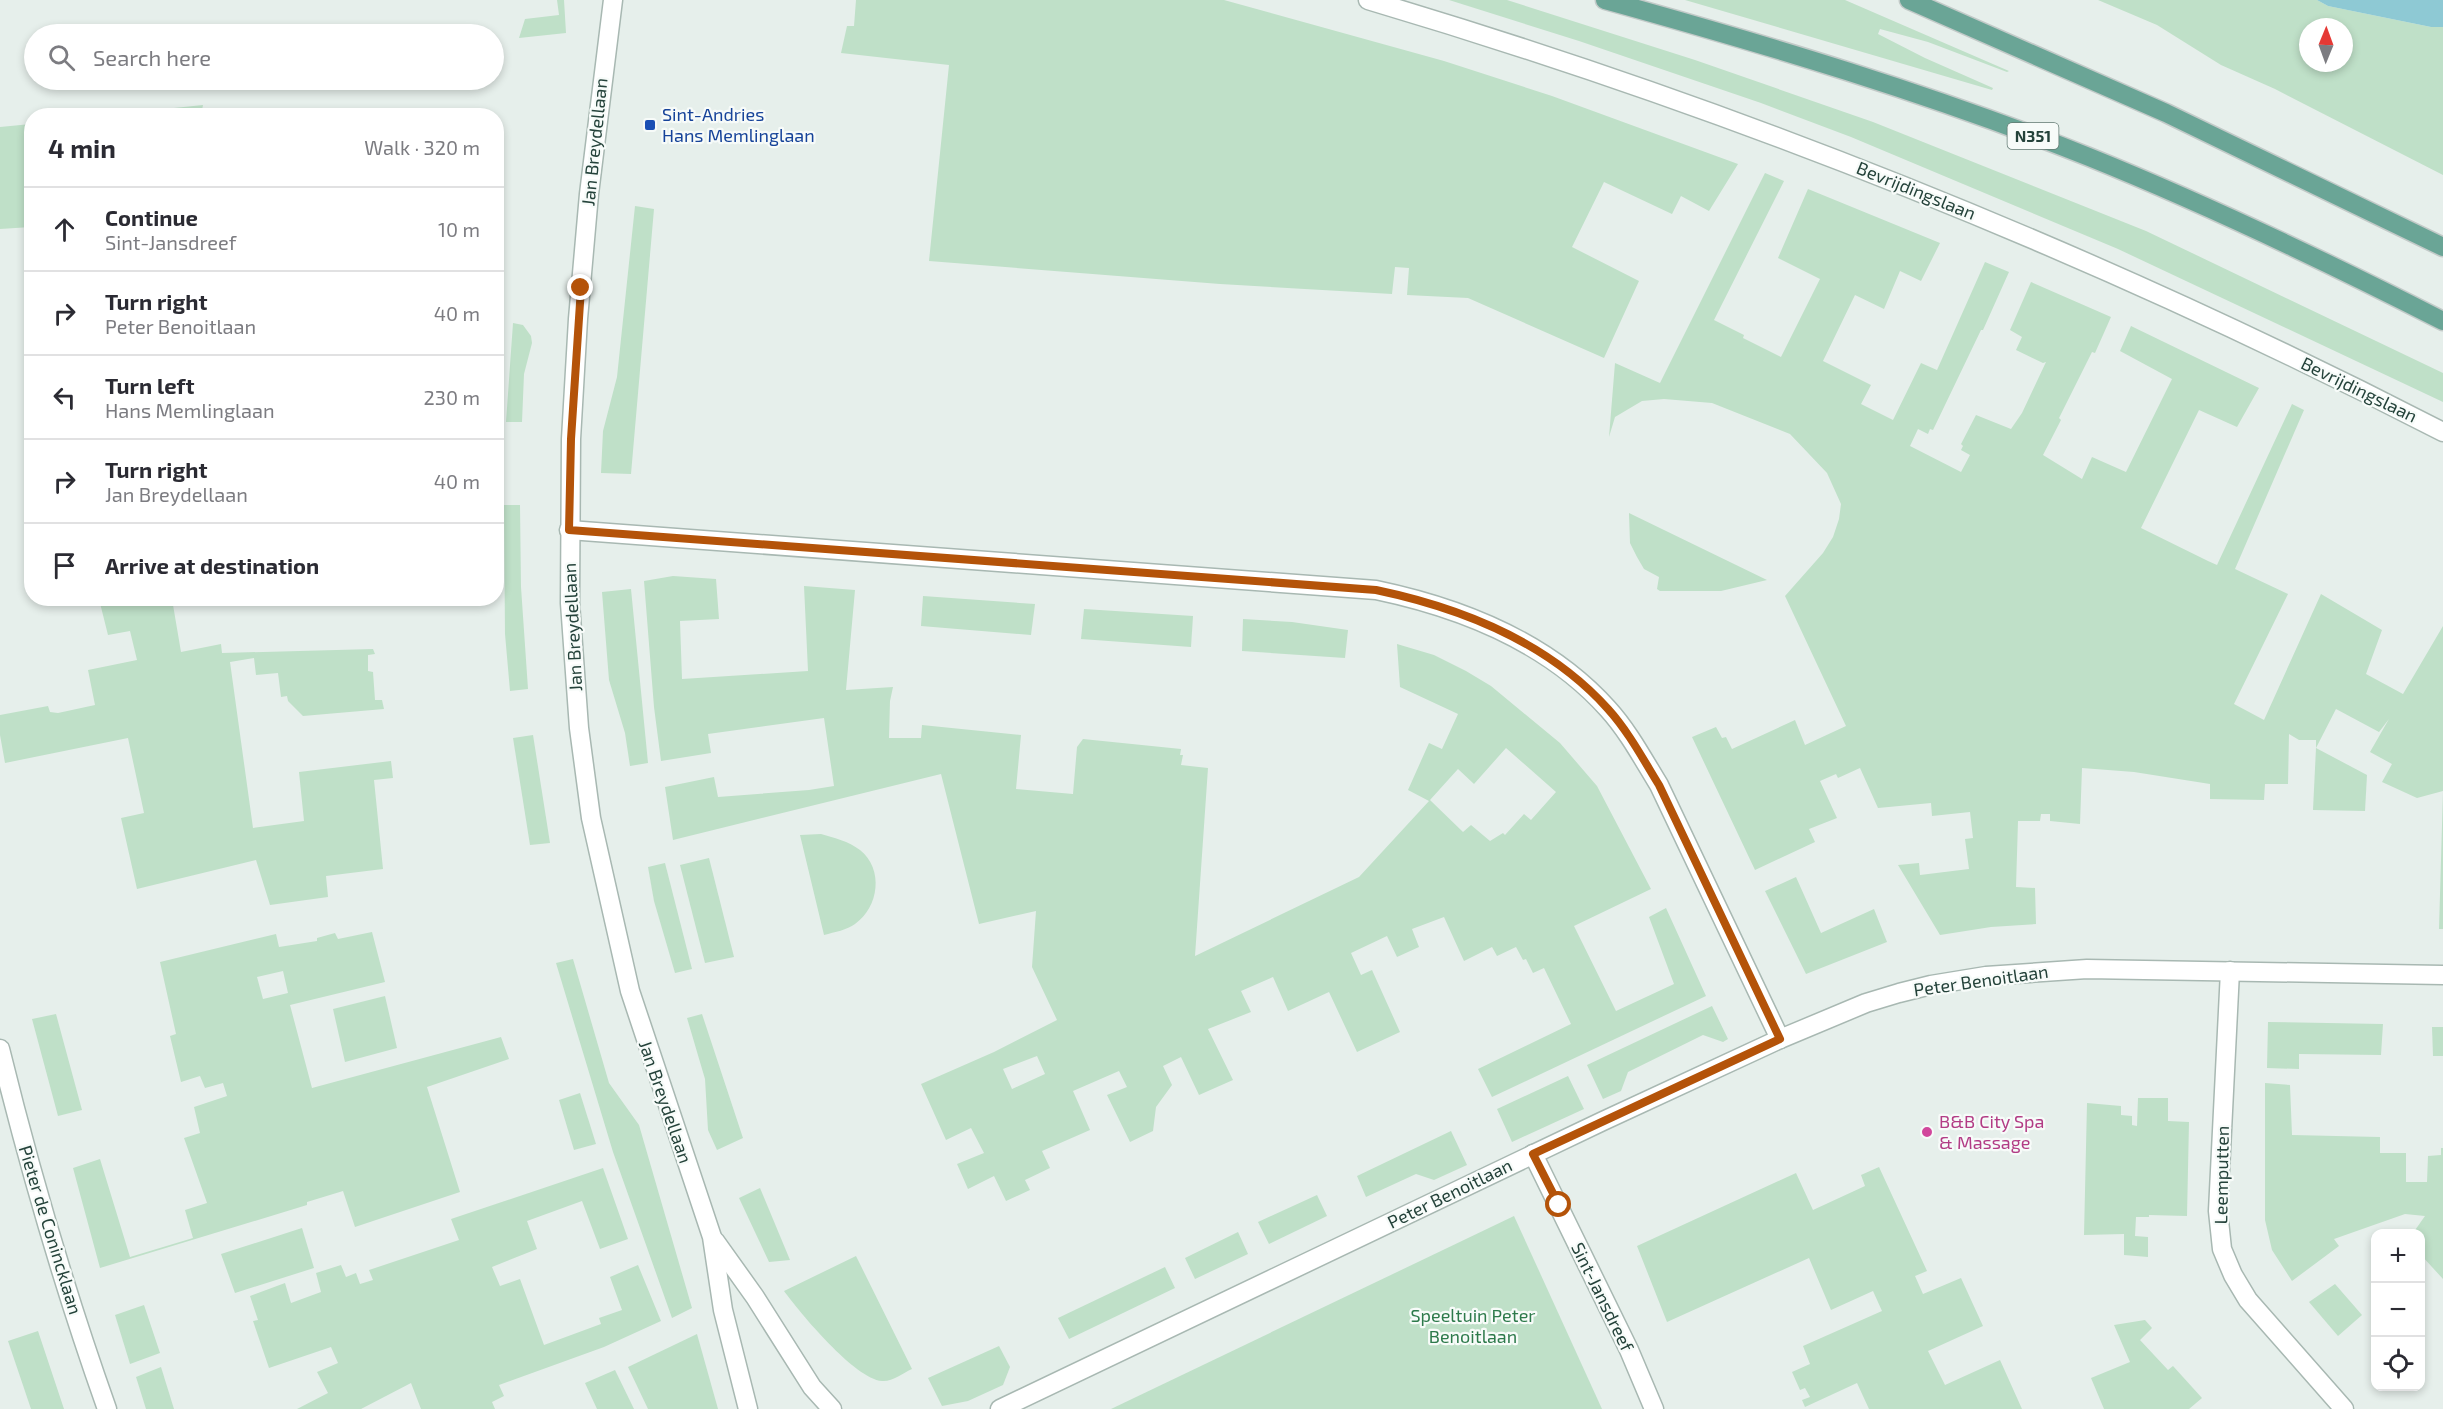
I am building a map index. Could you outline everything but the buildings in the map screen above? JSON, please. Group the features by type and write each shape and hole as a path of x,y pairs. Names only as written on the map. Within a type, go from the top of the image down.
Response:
{"main road":[{"name":"N351","path":"1605,0 1792,54 1942,102 2079,153 2352,275 2443,321"},
{"path":"1909,0 2166,113 2443,247"}],"street":[{"name":"Jan Breydellaan","path":"613,0 592,163 578,319 569,530 570,603 579,728 601,869 639,1023 712,1238 723,1310 748,1409"},
{"name":"Bevrijdingslaan","path":"1368,0 1616,78 1762,130 1947,203 2120,277 2339,378 2443,432"},
{"path":"569,530 1376,590 1418,599 1461,612 1503,631 1540,653 1578,679 1609,710 1635,745 1659,785 1780,1039"},
{"name":"Peter Benoitlaan","path":"999,1409 1533,1154 1780,1039 1866,1003 1899,993 1958,980 2027,972 2087,969 2443,975"},
{"name":"Leemputten","path":"2230,971 2218,1211 2222,1249 2233,1275 2248,1300 2344,1409"},
{"name":"Pieter de Conincklaan","path":"0,1050 27,1157 80,1332 107,1409"},
{"name":"Sint-Jansdreef","path":"1533,1154 1629,1350 1654,1409"},
{"name":"Jan Breydellaan","path":"712,1238 755,1297 812,1387 832,1409"}],"green space":[{"path":"557,0 564,0 566,33 519,38 525,19 559,15"},
{"path":"856,0 1224,0 1444,61 1552,96 1738,164 1709,211 1681,196 1672,214 1604,182 1572,247 1639,281 1604,358 1468,298 1407,295 1409,268 1395,267 1392,294 1220,284 929,261 949,65 841,53 847,26 854,26"},
{"path":"1449,0 1507,0 1695,60 1873,122 2146,231 2443,373 2443,402 2118,249 1851,137 1761,103 1579,41"},
{"path":"1685,0 1845,0 2009,71 1928,42 1880,29 1878,34 1993,88 1992,90"},
{"path":"2098,0 2317,0 2328,6 2431,27 2443,27 2443,175 2275,89 2221,65 2157,25"},
{"path":"203,105 202,108 174,108"},
{"path":"24,125 24,227 0,229 0,127"},
{"path":"1765,173 1784,181 1714,320 1781,357 1820,279 1778,258 1808,189 1940,243 1921,281 1900,271 1884,309 1855,295 1823,361 1871,385 1861,404 1893,420 1921,363 1937,370 1985,262 2009,272 1933,430 1930,429 1928,434 1918,429 1910,446 1961,472 1970,455 1961,450 1963,446 1961,444 1976,415 2011,429 2022,413 2046,362 2043,363 2016,350 2022,337 2010,330 2031,282 2111,317 2095,353 2092,352 2059,418 2061,420 2043,455 2082,479 2092,457 2126,472 2172,379 2120,351 2131,326 2259,388 2237,427 2199,410 2141,528 2208,561 2217,565 2292,404 2304,410 2235,569 2288,594 2234,704 2264,720 2321,594 2382,630 2366,674 2403,694 2443,626 2443,791 2417,798 2382,782 2392,764 2370,752 2389,719 2379,732 2336,709 2316,748 2316,740 2299,740 2289,734 2288,784 2265,784 2264,800 2210,799 2210,784 2134,772 2082,768 2080,824 2050,821 2050,814 2041,814 2040,821 2018,821 2016,887 2035,888 2036,924 1991,927 1940,935 1898,865 1919,863 1920,875 1969,869 1965,839 1973,838 1970,812 1932,816 1931,803 1878,808 1860,768 1838,778 1836,774 1820,781 1837,818 1809,829 1815,842 1755,870 1692,737 1716,727 1722,738 1726,737 1732,749 1795,720 1805,745 1846,726 1785,596 1823,553 1833,537 1841,504 1827,473 1790,434 1712,403 1664,399 1642,401 1615,417 1609,437 1615,363 1660,383"},
{"path":"635,206 654,209 631,474 601,473 603,431 617,377"},
{"path":"513,323 523,325 531,336 532,343 524,374 522,422 506,422"},
{"path":"504,505 520,505 521,587 528,689 510,691 505,634"},
{"path":"1629,513 1767,580 1721,591 1660,591 1657,589 1659,577 1644,569 1630,543"},
{"path":"673,576 716,579 719,619 680,621 682,679 808,671 804,586 855,590 846,690 893,687 890,701 889,738 921,738 922,725 1021,735 1016,789 1073,794 1077,747 1083,739 1181,749 1180,755 1183,755 1181,765 1208,768 1195,956 1359,877 1429,801 1408,790 1429,743 1442,749 1458,714 1400,687 1397,644 1434,655 1491,686 1560,743 1597,786 1651,889 1574,926 1616,1011 1674,984 1649,917 1666,908 1706,996 1492,1097 1478,1069 1571,1024 1544,968 1533,973 1526,959 1523,960 1516,947 1497,956 1492,947 1464,961 1444,917 1412,929 1419,947 1397,957 1387,936 1351,953 1361,975 1372,970 1400,1032 1357,1052 1329,992 1288,1011 1273,977 1241,991 1251,1012 1208,1029 1233,1080 1199,1095 1181,1057 1163,1066 1172,1085 1156,1107 1153,1131 1130,1142 1107,1095 1127,1087 1119,1071 1073,1091 1090,1130 1042,1151 1050,1168 1025,1180 1030,1190 1006,1201 994,1176 968,1189 957,1164 984,1153 971,1128 946,1140 921,1084 994,1052 1057,1020 1032,967 1036,911 979,924 941,774 673,840 665,787 714,777 718,797 834,786 824,718 708,734 711,753 661,761 654,707 644,581","holes":["1506,748 1556,792 1531,820 1524,814 1505,835 1503,833 1490,841 1471,825 1463,832 1430,800 1458,769 1474,784","1037,1056 1045,1074 1012,1089 1003,1069"]},
{"path":"631,589 648,763 630,766 625,733 609,680 602,592"},
{"path":"923,596 1035,604 1031,635 921,626"},
{"path":"101,606 173,606 181,652 221,644 222,653 373,649 375,654 368,655 368,671 373,672 375,700 382,700 384,709 303,716 288,701 287,696 281,697 278,673 256,675 254,658 230,662 253,828 304,821 299,772 391,761 393,778 374,780 383,869 326,876 328,897 270,905 256,860 137,889 121,818 144,813 128,738 5,763 0,735 0,715 48,706 50,712 58,713 95,705 88,670 137,660 130,631 108,635"},
{"path":"1084,609 1193,616 1191,647 1081,639"},
{"path":"1243,619 1292,622 1348,630 1345,658 1242,651"},
{"path":"533,735 550,843 530,845 513,738"},
{"path":"2316,748 2367,775 2365,811 2313,810"},
{"path":"2443,791 2443,929 2439,929"},
{"path":"821,834 846,842 860,850 873,867 876,888 863,917 848,928 824,935 800,835"},
{"path":"709,858 734,957 705,963 680,865"},
{"path":"665,863 692,969 675,973 654,901 648,867"},
{"path":"1796,877 1821,933 1874,909 1887,942 1806,974 1765,891"},
{"path":"372,932 385,982 290,1005 312,1088 501,1037 509,1059 427,1087 460,1192 355,1227 343,1191 307,1202 307,1205 100,1268 73,1168 100,1159 130,1257 193,1238 185,1210 207,1203 184,1138 200,1133 194,1107 227,1096 223,1083 205,1088 200,1076 181,1082 170,1036 176,1034 160,962 276,934 279,947 317,941 317,938 335,933 338,939","holes":["283,971 288,993 263,999 257,977"]},
{"path":"573,959 609,1083 639,1125 692,1308 672,1318 613,1152 556,963"},
{"path":"385,996 397,1048 345,1062 333,1009"},
{"path":"1712,1006 1728,1039 1723,1042 1703,1035 1628,1072 1621,1091 1603,1099 1587,1065"},
{"path":"56,1014 82,1110 58,1116 32,1019"},
{"path":"702,1014 743,1138 717,1150 708,1130 705,1079 687,1018"},
{"path":"2268,1022 2383,1024 2381,1055 2299,1054 2299,1069 2267,1068"},
{"path":"2432,1027 2443,1027 2443,1056 2433,1056"},
{"path":"1568,1076 1584,1109 1512,1142 1497,1109"},
{"path":"2265,1083 2290,1085 2292,1135 2380,1137 2380,1153 2406,1153 2406,1182 2427,1182 2428,1156 2441,1155 2441,1148 2443,1148 2443,1279 2425,1259 2425,1229 2416,1229 2425,1216 2405,1214 2334,1239 2339,1246 2292,1281 2272,1250 2265,1220"},
{"path":"580,1093 596,1144 574,1150 559,1100"},
{"path":"2138,1098 2168,1098 2168,1121 2189,1122 2187,1216 2136,1217 2135,1236 2148,1237 2148,1257 2124,1255 2124,1234 2084,1235 2087,1103 2121,1106 2121,1115 2132,1116 2132,1125 2137,1126"},
{"path":"1451,1131 1467,1165 1434,1180 1416,1174 1366,1197 1357,1176"},
{"path":"1879,1167 1927,1271 1915,1276 1923,1294 1961,1278 1983,1326 1928,1351 1945,1385 2000,1360 2022,1409 1869,1409 1857,1383 1805,1407 1802,1400 1810,1397 1805,1388 1800,1390 1792,1372 1810,1364 1803,1346 1882,1311 1873,1291 1831,1310 1809,1258 1667,1322 1637,1246 1796,1173 1813,1210 1865,1186 1861,1175"},
{"path":"603,1168 628,1239 600,1249 582,1201 527,1221 537,1249 492,1267 500,1286 520,1279 544,1345 601,1324 599,1318 622,1310 610,1277 638,1265 661,1321 604,1347 499,1385 504,1396 492,1402 495,1409 421,1409 411,1383 361,1409 297,1409 328,1393 317,1372 338,1363 331,1347 269,1368 253,1321 258,1320 250,1296 285,1283 291,1303 321,1292 316,1273 341,1265 346,1277 356,1273 360,1284 373,1280 369,1270 459,1240 451,1219"},
{"path":"760,1188 790,1260 769,1262 739,1198"},
{"path":"1317,1195 1327,1216 1269,1244 1258,1222"},
{"name":"Speeltuin Peter Benoitlaan","path":"1514,1216 1602,1409 1111,1409"},
{"path":"302,1228 314,1268 235,1293 221,1254"},
{"path":"1238,1232 1248,1254 1195,1279 1185,1258"},
{"path":"856,1256 912,1369 890,1380 882,1381 871,1377 843,1357 815,1329 784,1291"},
{"path":"1165,1267 1175,1288 1069,1339 1058,1318"},
{"path":"2335,1284 2362,1315 2338,1336 2309,1302"},
{"path":"144,1305 160,1353 130,1364 115,1315"},
{"path":"2145,1320 2152,1328 2140,1340 2168,1370 2173,1366 2202,1398 2189,1409 2104,1409 2091,1378 2130,1362 2114,1325"},
{"path":"38,1331 64,1409 31,1409 8,1341"},
{"path":"697,1334 718,1409 648,1409 628,1367"},
{"path":"999,1346 1010,1367 1003,1385 968,1401 942,1406 928,1378"},
{"path":"161,1367 174,1409 146,1409 136,1377"},
{"path":"615,1370 634,1409 597,1409 585,1383"}],"water":[{"path":"2317,0 2443,0 2443,27 2431,27 2328,6"}],"place":[{"name":"Sint-Andries Hans Memlinglaan","path":"650,125"},
{"name":"B&B City Spa & Massage","path":"1927,1132"}],"route":[{"path":"581,288 571,439 569,530 1376,590 1418,599 1461,612 1503,631 1578,679 1609,710 1635,745 1659,785 1780,1039 1533,1154 1559,1205"}]}
